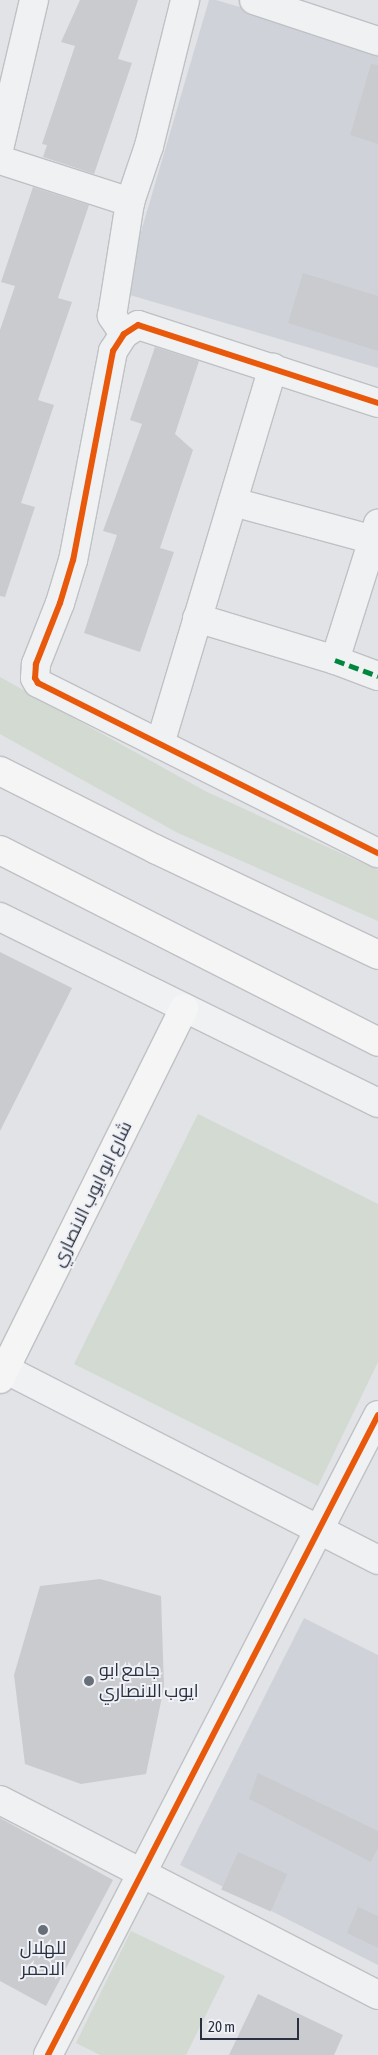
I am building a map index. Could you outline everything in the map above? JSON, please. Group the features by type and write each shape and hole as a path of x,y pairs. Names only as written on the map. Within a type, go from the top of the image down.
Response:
{"main road":[{"path":"0,771 155,849 378,955"},
{"path":"0,850 378,1042"},
{"name":"شارع ابو ايوب الانصاري","path":"3,1374 184,1008"}],"street":[{"path":"0,145 34,0"},
{"path":"124,334 112,316 130,202 149,146 186,0"},
{"path":"254,0 378,41"},
{"path":"0,160 130,202"},
{"path":"378,403 138,325 124,334 113,350 73,560 60,603 36,664 35,678 38,682 378,853"},
{"path":"160,744 273,368"},
{"path":"233,502 376,531 335,660"},
{"path":"197,618 335,660 378,676"},
{"path":"0,918 378,1103"},
{"path":"3,1374 378,1560"},
{"path":"48,2055 378,1415"},
{"path":"0,1800 378,1995"}],"shaded area":[{"path":"209,0 216,0 378,48 378,368 123,293"},
{"path":"0,677 205,791 378,870 378,921 178,833 0,734"},
{"path":"198,1114 378,1204 378,1362 318,1486 74,1364"},
{"path":"304,1618 378,1655 378,1965 180,1865"},
{"path":"131,1931 225,1976 186,2055 100,2055 76,2043"}],"building":[{"path":"80,0 138,0 118,59 132,63 94,174 43,157 47,145 42,144 75,46 61,42"},
{"path":"371,64 378,65 378,144 350,135"},
{"path":"33,187 89,205 58,298 72,302 38,400 54,405 21,503 35,507 5,597 0,596 0,330 15,286 1,282"},
{"path":"303,273 378,296 378,351 288,323"},
{"path":"155,347 199,361 175,434 193,450 160,548 174,552 140,652 84,633 117,535 103,531 142,424 130,420"},
{"path":"0,952 72,988 0,1131"},
{"name":"جامع ابو ايوب الانصاري","path":"100,1579 161,1596 164,1687 146,1774 81,1784 25,1764 14,1675 40,1586"},
{"path":"258,1773 378,1831 378,1848 371,1862 249,1799"},
{"name":"للهلال الاحمر","path":"0,1818 113,1880 46,2006 0,1981"},
{"path":"238,1852 287,1874 271,1911 221,1889"},
{"path":"358,1907 378,1916 378,1948 347,1933"},
{"path":"258,1994 343,2035 334,2055 229,2055"}],"marked path":[{"path":"335,660 378,676"}],"cycle path":[{"path":"378,403 138,325 124,334 113,351 73,560 60,603 36,664 35,678 38,683 378,853"},
{"path":"48,2055 378,1415"}],"place":[{"name":"جامع ابو ايوب الانصاري","path":"89,1681"},
{"name":"للهلال الاحمر","path":"43,1930"}]}
